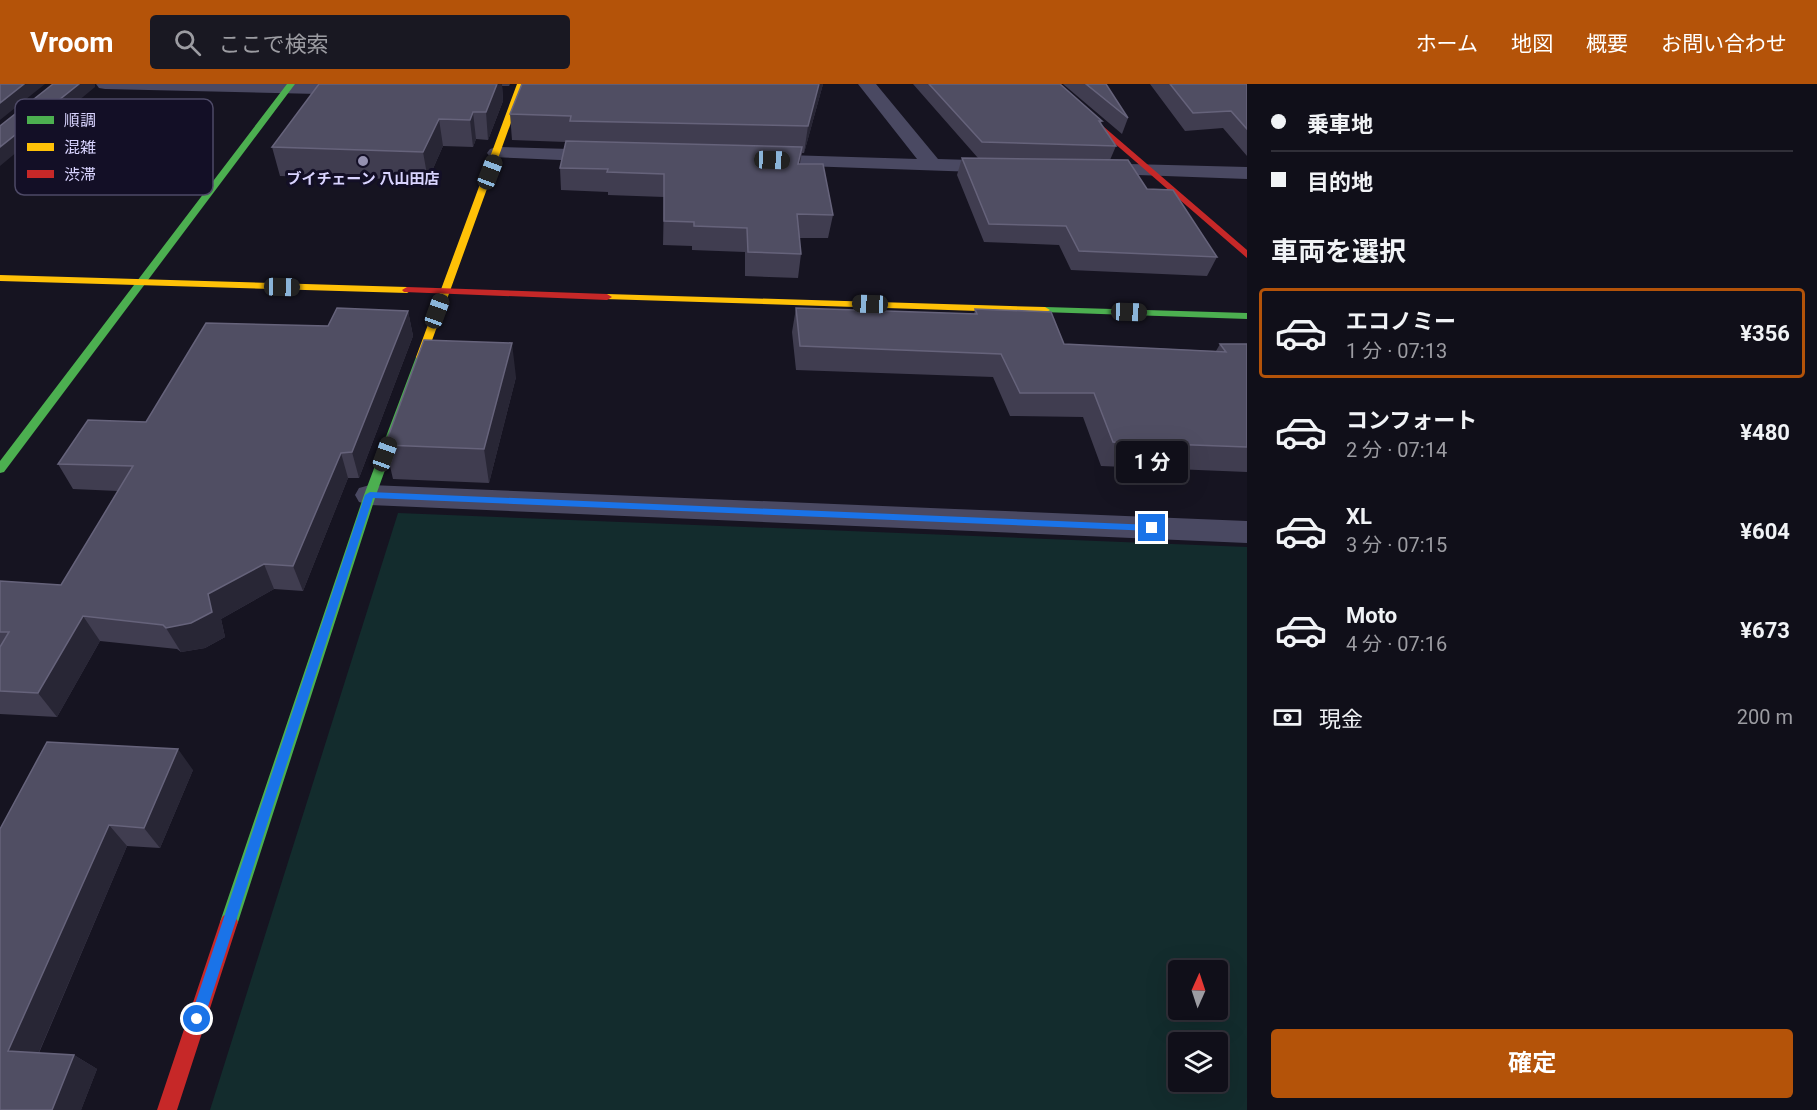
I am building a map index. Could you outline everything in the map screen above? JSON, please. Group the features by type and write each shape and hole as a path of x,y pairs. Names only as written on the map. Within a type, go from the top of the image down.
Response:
{"street":[{"path":"105,84 290,86 380,91"},
{"path":"867,84 932,165"},
{"path":"1050,84 1247,255"},
{"path":"213,188 290,86"},
{"path":"167,1110 370,495 520,89 495,93"},
{"path":"498,153 627,156"},
{"path":"732,159 1024,167"},
{"path":"1070,169 1247,173"},
{"path":"0,469 208,195"},
{"path":"0,278 1247,316"},
{"path":"370,495 1247,532"}],"green space":[{"path":"398,513 1247,547 1247,1110 210,1110"}],"building":[{"path":"0,84 24,84 0,103"},
{"path":"53,84 79,84 60,99 34,99"},
{"path":"319,84 497,84 486,112 473,112 470,120 439,119 423,152 272,147"},
{"path":"522,84 819,84 808,126 570,121 571,116 510,114"},
{"path":"929,84 1060,84 1102,121 1099,121 1116,146 982,142"},
{"path":"1086,84 1106,84 1128,118"},
{"path":"1170,84 1247,84 1247,129 1231,111 1193,113"},
{"path":"15,114 15,135 0,147 0,126"},
{"path":"566,141 802,147 798,164 823,164 833,215 797,214 801,254 748,252 747,228 694,226 694,222 664,221 664,174 560,168"},
{"path":"962,158 1128,160 1147,189 1173,190 1217,257 1079,251 1066,226 989,224"},
{"path":"337,308 408,311 352,452 341,453 293,566 264,564 208,594 212,612 191,623 166,628 163,625 83,616 38,693 0,691 0,647 9,632 0,632 0,581 61,585 133,466 58,464 88,420 146,422 206,323 328,326"},
{"path":"796,308 977,314 975,309 1051,312 1064,344 1226,352 1220,344 1247,344 1247,447 1113,442 1094,393 1020,393 1001,354 800,346"},
{"path":"424,340 512,343 484,449 385,445"},
{"path":"47,742 178,749 144,828 109,825 8,1051 74,1055 52,1110 0,1110 0,829"}],"traffic: fast":[{"path":"213,187 291,84"},
{"path":"0,469 207,195"},
{"path":"1045,310 1247,316"},
{"path":"229,922 370,495 421,357"}],"traffic: slow":[{"path":"421,357 521,84"},
{"path":"0,278 407,290"},
{"path":"607,297 1045,310"}],"traffic: jam":[{"path":"1050,84 1247,255"},
{"path":"407,290 607,297"},
{"path":"167,1110 229,922"}],"place":[{"name":"ブイチェーン 八山田店","path":"363,161"}],"route":[{"path":"197,1019 370,495 1152,528"}]}
